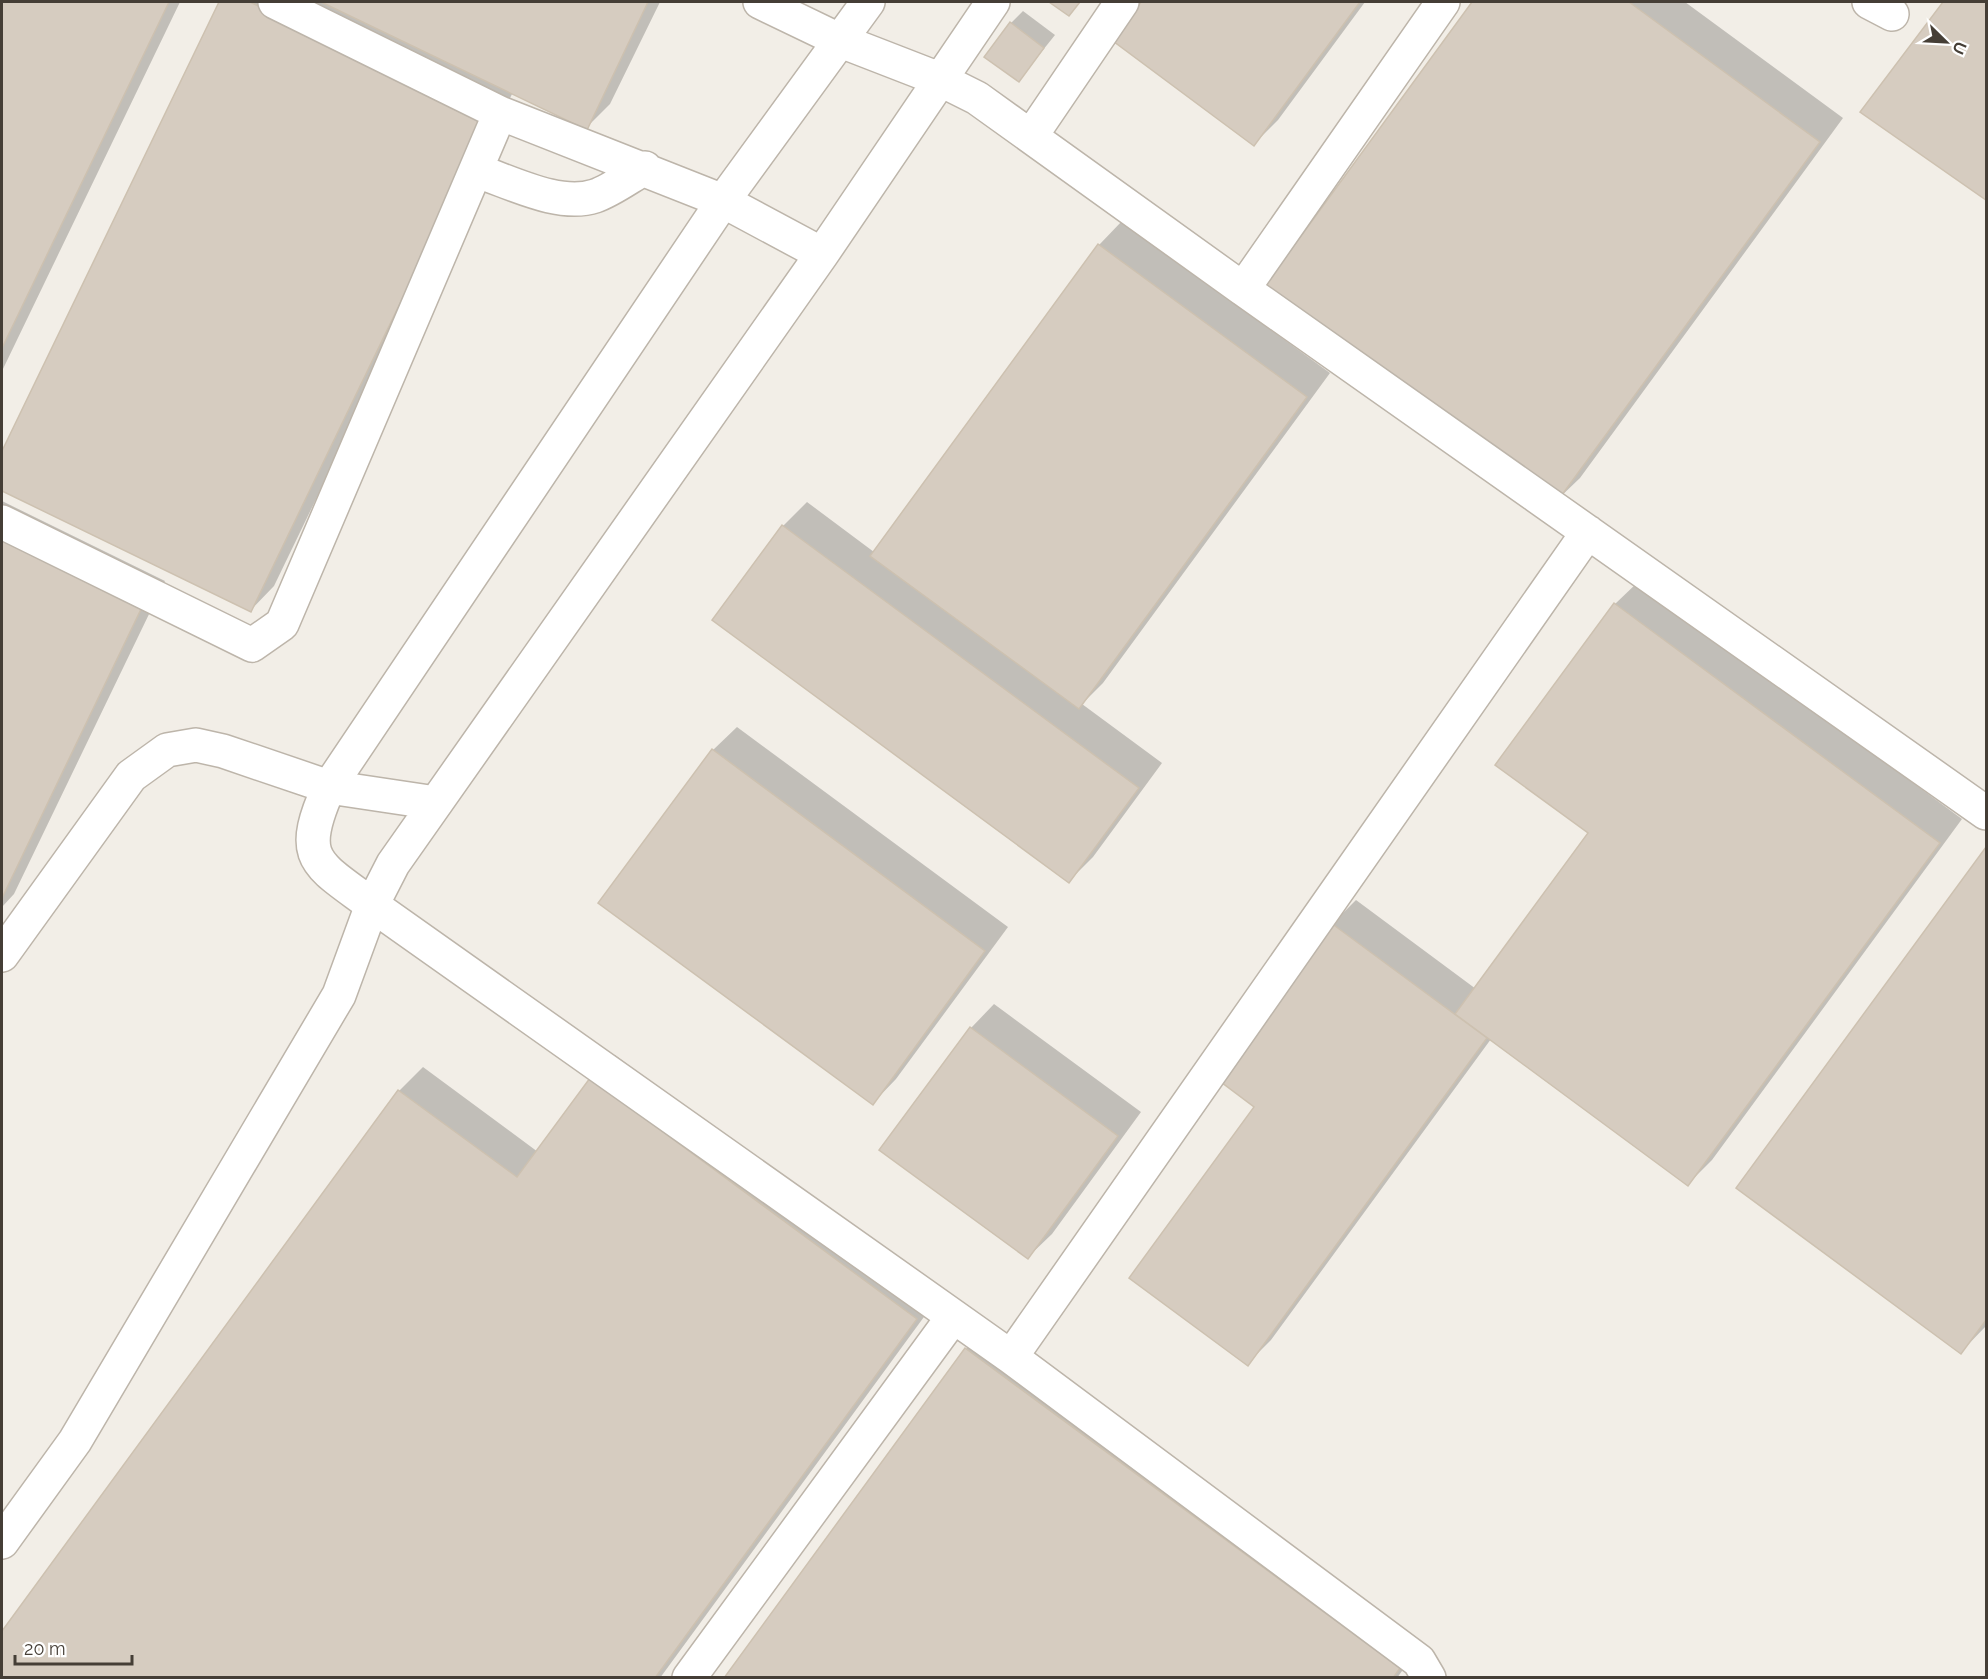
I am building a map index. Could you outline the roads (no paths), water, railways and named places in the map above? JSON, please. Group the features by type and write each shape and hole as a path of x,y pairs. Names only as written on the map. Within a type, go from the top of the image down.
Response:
{"street":[{"path":"275,2 500,113 645,168 723,201 822,254"},
{"path":"760,2 841,41 939,79 977,98 1242,289 1986,813"},
{"path":"868,2 723,201 328,788 316,816 312,840 316,855 321,867 372,906 1011,1357 1419,1661 1429,1677"},
{"path":"2,1542 75,1442 210,1217 339,995 372,906 393,864 822,254 993,2"},
{"path":"1030,136 1122,2"},
{"path":"1242,289 1443,2"},
{"path":"2,522 252,645 282,624 500,113"},
{"path":"477,171 549,195 574,199 595,196 645,168"},
{"path":"1011,1357 1588,532"},
{"path":"3,951 131,776 167,750 196,745 223,751 328,788 436,803"},
{"path":"689,1677 952,1317"}]}
